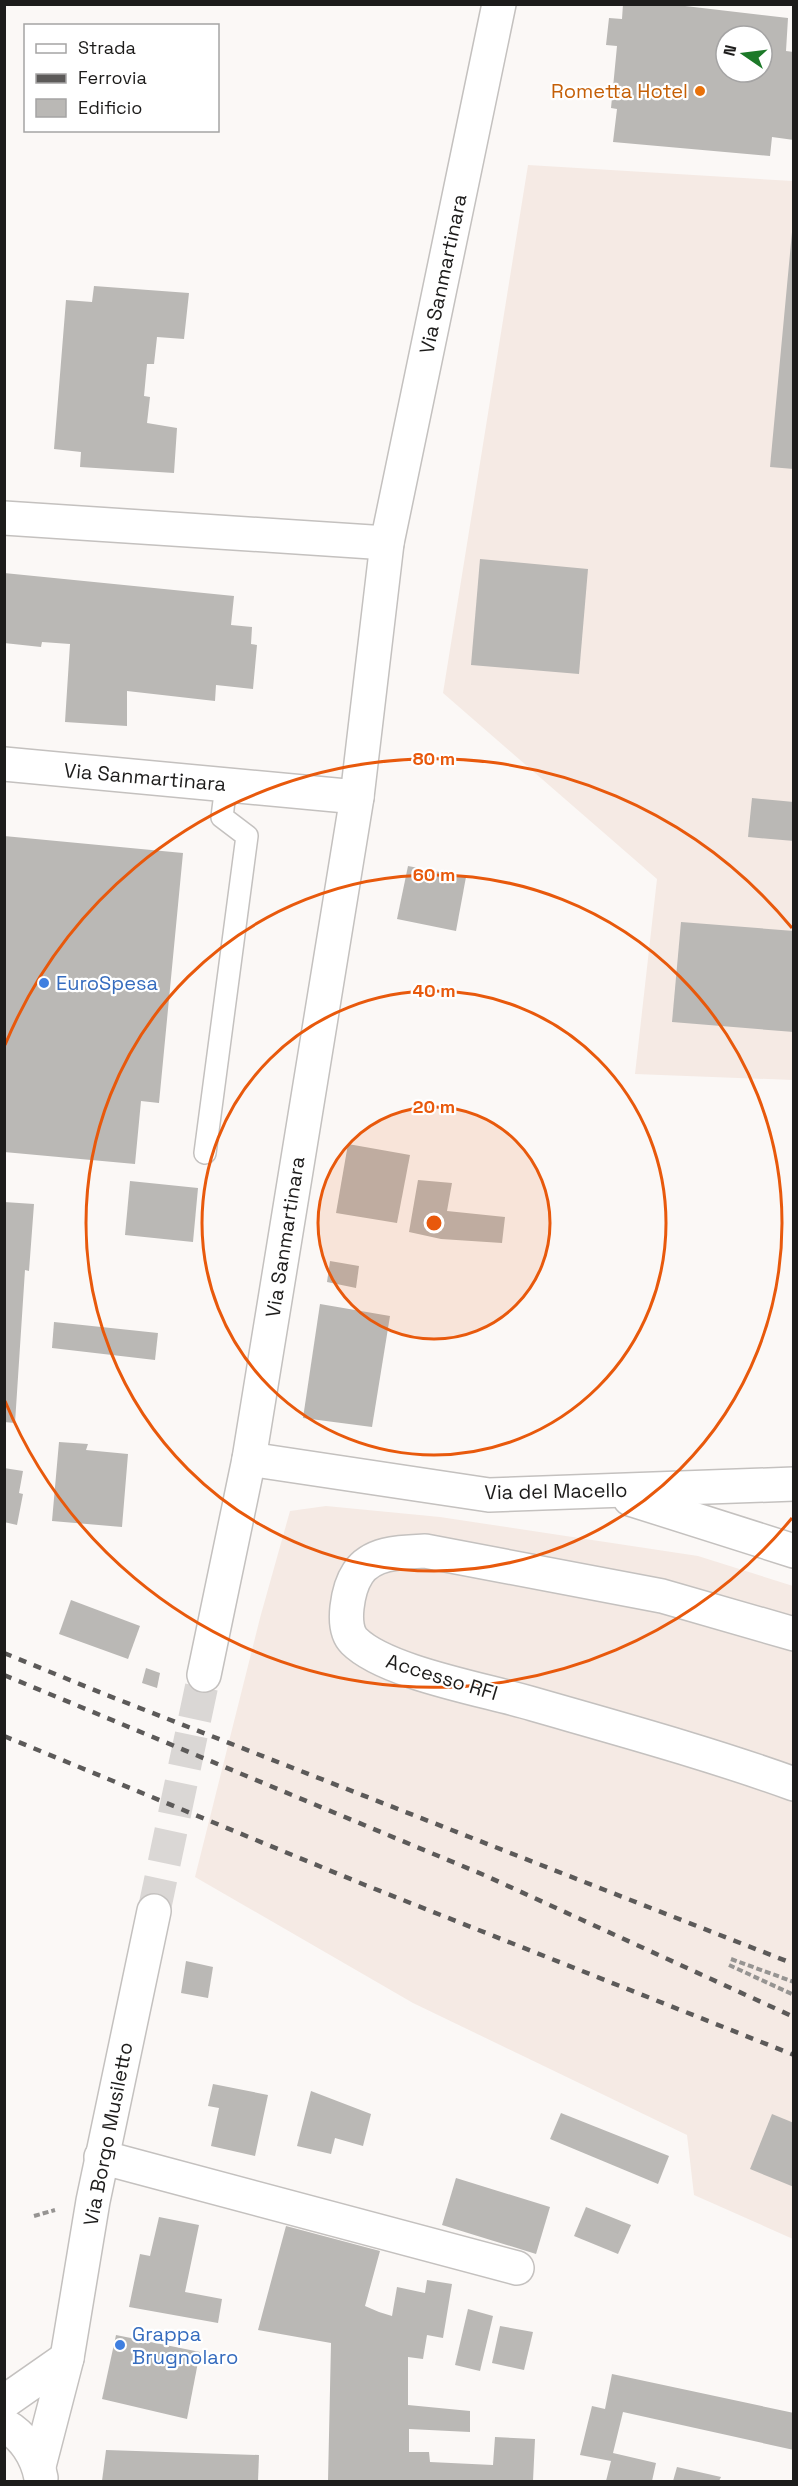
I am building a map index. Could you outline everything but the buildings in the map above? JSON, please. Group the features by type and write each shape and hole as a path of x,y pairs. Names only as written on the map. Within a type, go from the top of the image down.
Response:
{"street":[{"name":"Via Sanmartinara","path":"204,1675 249,1459 357,797 387,543 499,4"},
{"path":"4,518 387,543"},
{"name":"Via Sanmartinara","path":"4,764 357,797"},
{"name":"Via del Macello","path":"249,1459 489,1495 794,1484"},
{"path":"605,1491 794,1551"},
{"name":"Accesso RFI","path":"794,1634 662,1596 425,1551 399,1552 376,1558 358,1572 350,1591 345,1617 352,1640 374,1656 384,1660 422,1674 531,1703 748,1767 794,1784"},
{"name":"Via Borgo Musiletto","path":"41,2474 67,2358 101,2157 154,1911"},
{"path":"101,2157 517,2268"},
{"path":"4,2402 67,2358"},
{"path":"4,2424 27,2443 41,2474"}],"lane":[{"path":"205,1153 247,836 222,817 226,785"}],"path":[{"path":"731,1959 794,1982"},
{"path":"729,1965 794,1995"}],"shaded area":[{"path":"528,165 793,181 793,1080 635,1074 657,879 443,693"},
{"path":"326,1506 440,1517 698,1556 793,1586 793,2239 694,2195 687,2135 413,2003 195,1877 260,1618 290,1511"}],"tunnel":[{"path":"154,1911 204,1675"}],"railway":[{"path":"4,1653 794,1964"},
{"path":"4,1675 484,1875 794,2017"},
{"path":"4,1736 365,1885 794,2055"}],"place":[{"name":"Rometta Hotel","path":"700,91"},
{"name":"EuroSpesa","path":"44,983"},
{"name":"Grappa Brugnolaro","path":"120,2345"}]}
